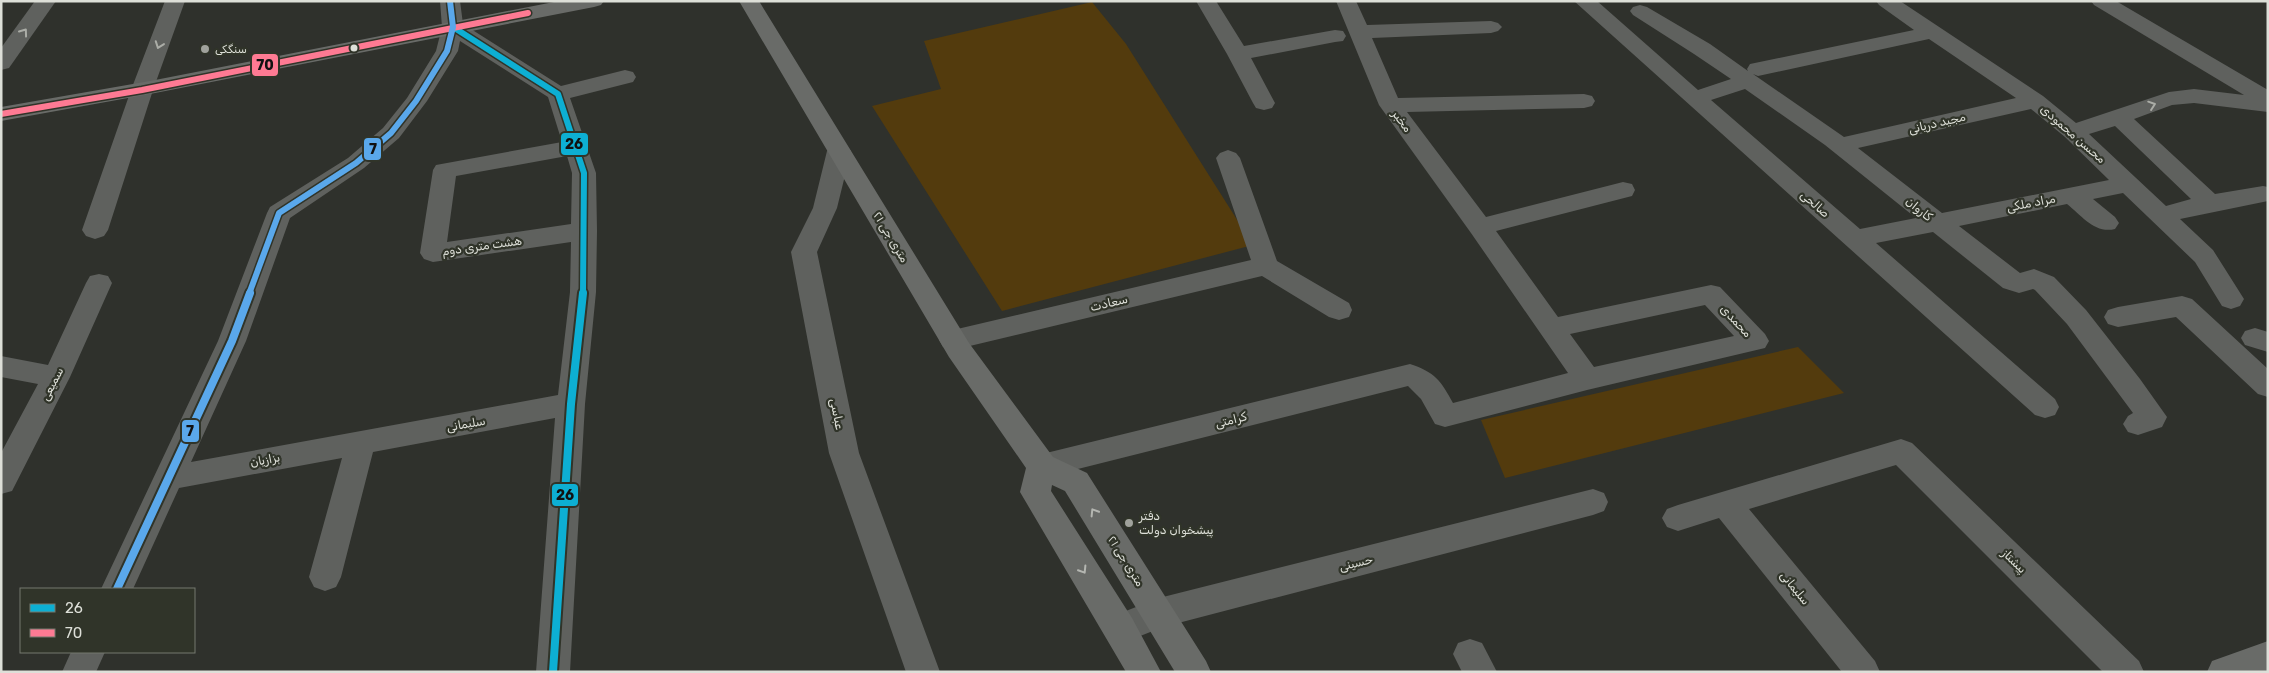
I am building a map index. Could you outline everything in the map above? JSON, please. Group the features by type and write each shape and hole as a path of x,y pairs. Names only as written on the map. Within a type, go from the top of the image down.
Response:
{"main road":[{"path":"8,109 142,90 452,14 594,1"},
{"name":"۲۱ متری جی","path":"749,1 952,340 1042,466 1076,482 1194,672"},
{"path":"1042,466 1035,492 1120,629 1144,672"},
{"path":"2224,672 2268,656"}],"street":[{"path":"1,63 46,1"},
{"path":"94,230 175,1"},
{"path":"1206,1 1264,102"},
{"name":"مخبر","path":"1346,1 1390,105 1480,227 1586,379"},
{"name":"صالحی","path":"1584,1 2046,407"},
{"name":"محسن محمودی","path":"1886,1 2035,101 2073,132 2204,256 2231,299"},
{"path":"2101,1 2268,100"},
{"name":"کاروان","path":"1640,11 1753,75 1935,222 2012,281 2019,284 2038,278 2074,312 2152,417 2152,419 2138,424"},
{"path":"117,588 232,341 279,213 356,163 391,133 416,102 447,51 452,14 558,94 584,173 584,292 571,404 553,672"},
{"path":"1358,32 1491,27"},
{"path":"1695,98 1753,75 1933,32"},
{"path":"1238,54 1335,36"},
{"path":"1641,51 1682,36"},
{"path":"558,94 625,77"},
{"path":"2073,132 2169,99 2194,96 2268,105"},
{"path":"1390,105 1584,101"},
{"name":"مجید دریانی","path":"1839,145 2035,101"},
{"path":"2118,116 2210,203"},
{"name":"هشت متری دوم","path":"576,147 444,170 433,253 584,231"},
{"name":"عباسی","path":"839,151 825,208 804,252 844,452 923,672"},
{"path":"1228,158 1266,266 1339,310"},
{"name":"مراد ملکی","path":"1855,239 2127,184"},
{"path":"1480,227 1623,190"},
{"path":"2161,215 2210,203 2263,194"},
{"path":"2072,195 2106,224"},
{"name":"سعادت","path":"952,340 1266,266"},
{"name":"سمیعی","path":"1,482 56,377 99,283"},
{"name":"محمدی","path":"1551,328 1711,294 1755,341 1586,379"},
{"path":"2118,317 2182,306 2268,386"},
{"path":"1,366 56,377"},
{"name":"کرامتی","path":"1042,466 1410,375 1421,378 1426,383 1445,416 1586,379"},
{"name":"سلیمانی","path":"362,442 571,404"},
{"path":"325,577 362,442"},
{"name":"بزازیان","path":"168,478 362,442"},
{"name":"پیشتاز","path":"1726,504 1901,451 2127,672"},
{"name":"حسینی","path":"1120,629 1159,613 1593,502"},
{"path":"1678,518 1726,504"},
{"name":"سلیمانی","path":"1726,504 1863,672"},
{"path":"79,672 88,653"}],"shaded area":[{"path":"1092,2 1126,44 1253,245 1002,311 872,106 941,89 924,41"},
{"path":"1798,347 1844,393 1505,478 1481,420"}],"transit line":[{"name":"7","path":"117,588 232,341 279,213 356,163 391,133 416,101 447,51 453,27 450,1"},
{"name":"70","path":"1,114 142,90 528,13"},
{"name":"26","path":"453,27 558,94 584,173 583,292 571,404 553,672"}],"place":[{"name":"سنگکی","path":"205,49"},
{"name":"دفتر پیشخوان دولت","path":"1129,523"}]}
